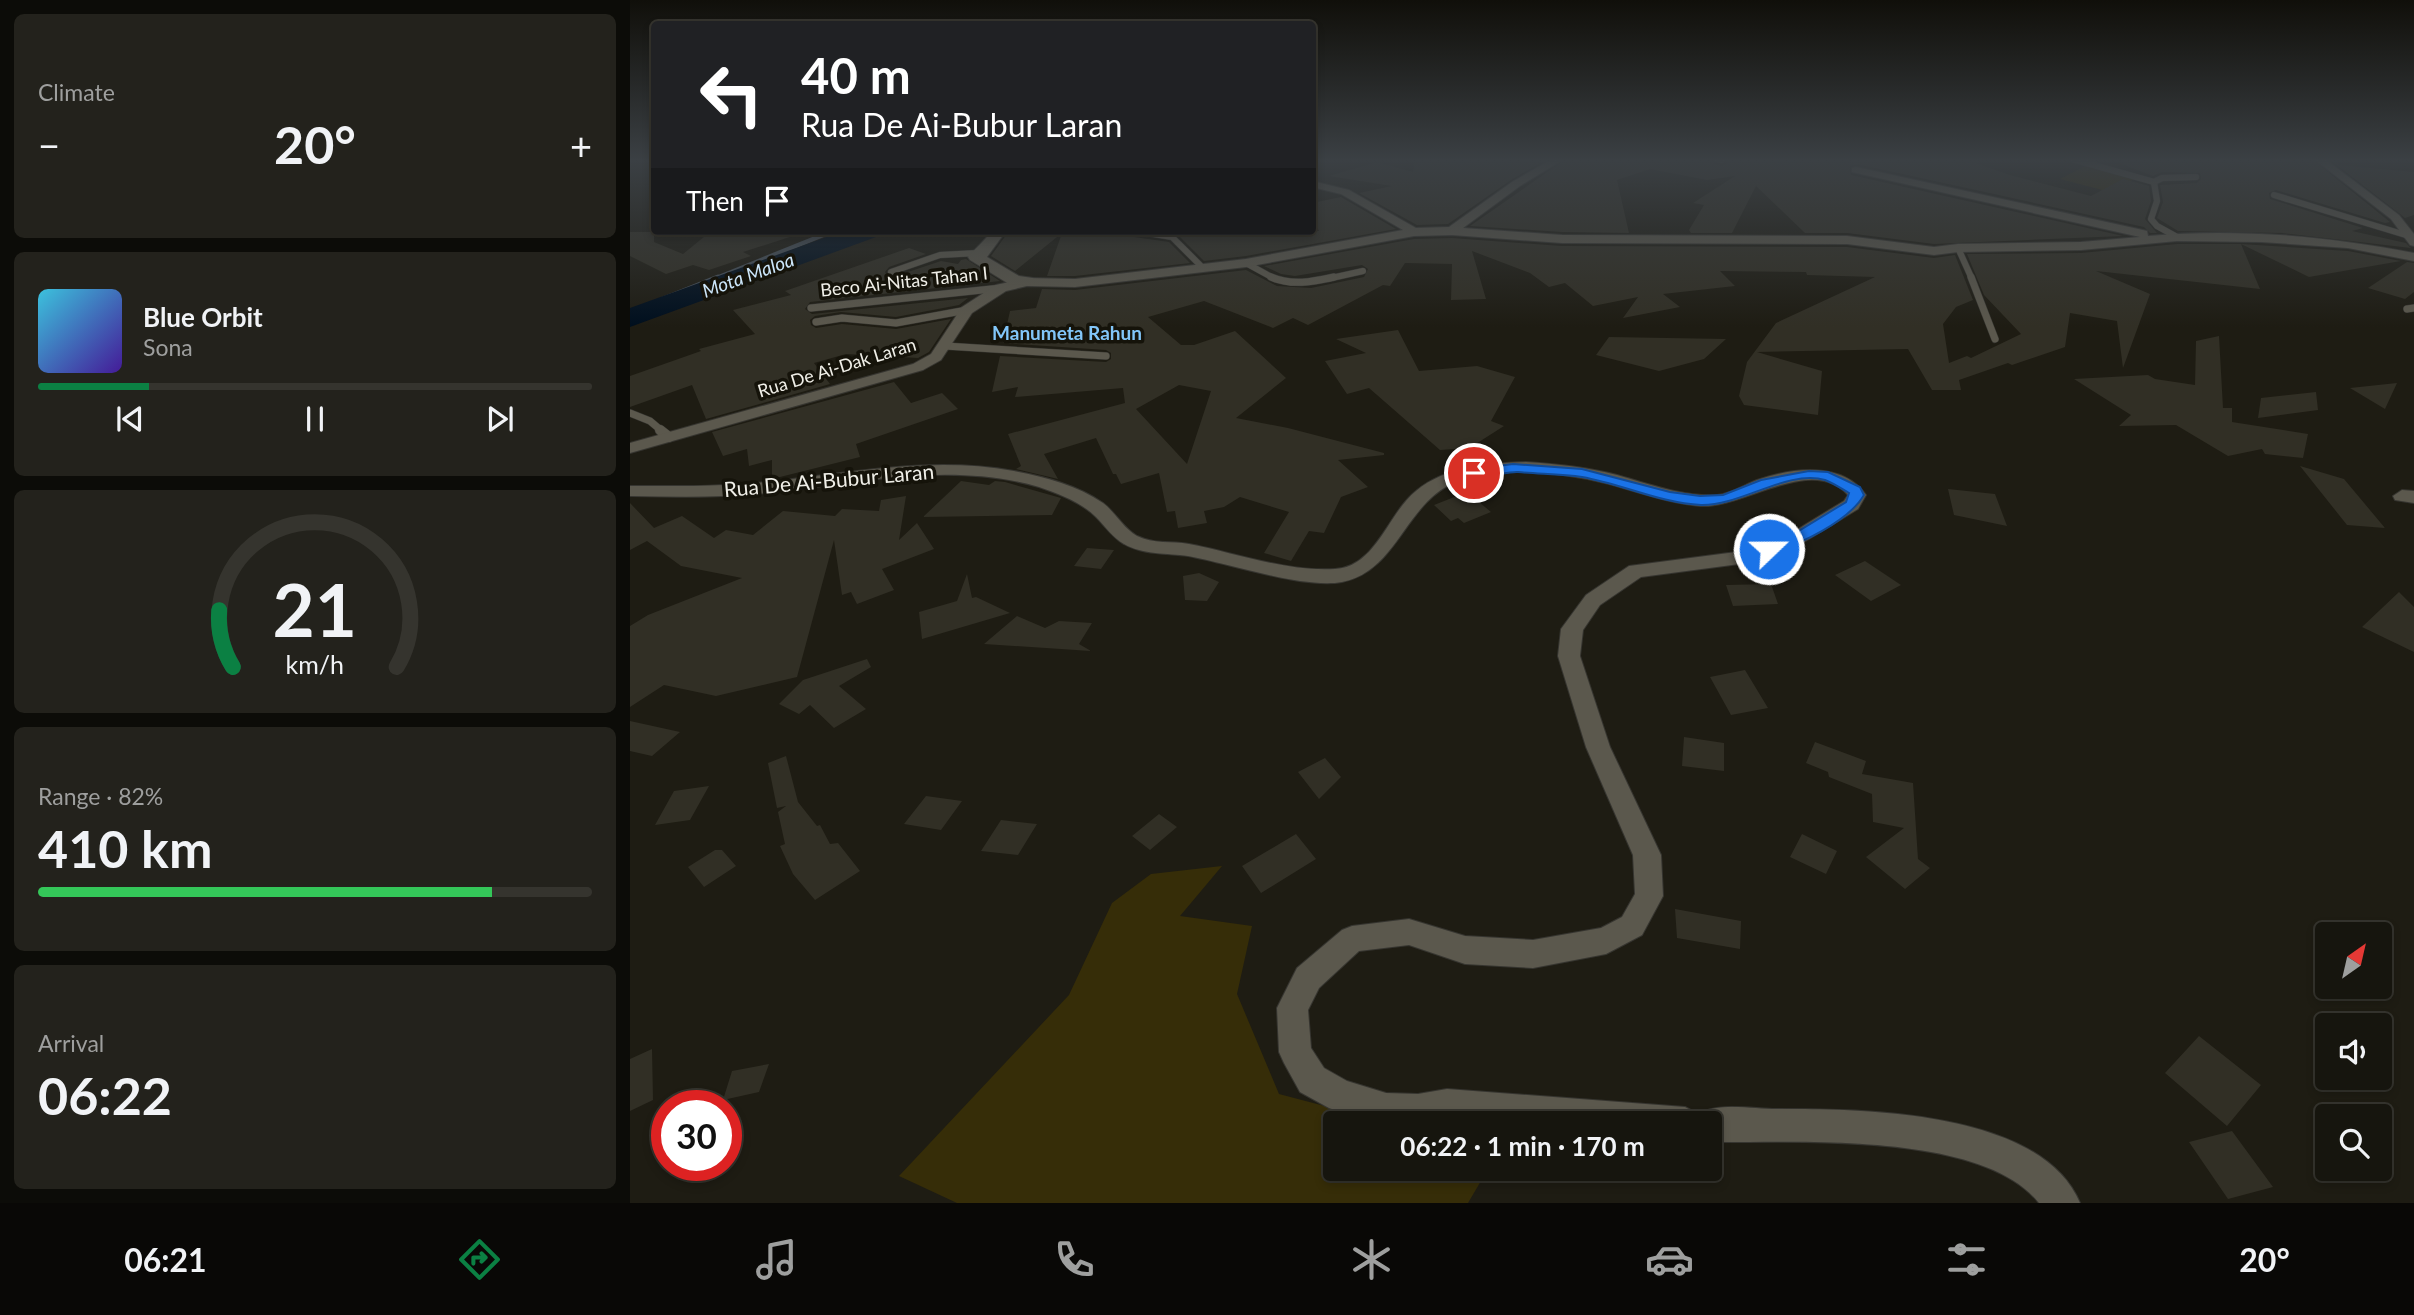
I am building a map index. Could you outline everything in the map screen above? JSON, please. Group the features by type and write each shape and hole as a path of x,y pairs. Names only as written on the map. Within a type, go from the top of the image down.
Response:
{"street":[{"path":"1385,215 1414,232"},
{"path":"1452,231 1474,215"},
{"path":"2065,215 2171,238 2302,239 2348,244 2414,257"},
{"path":"2393,215 2411,239"},
{"name":"Rua De Ai-Dak Laran","path":"630,447 918,367 936,357 967,310 1001,288 1027,282 1075,283 1246,263 1414,232 1452,231 1562,239 1847,240 1934,251 1958,248 2081,246 2171,238"},
{"path":"996,235 987,249 976,257 1015,281 1027,282"},
{"name":"Rua De Ai-Bubur Laran","path":"630,491 729,490 838,475 901,470 983,472 1055,487 1096,506 1130,539 1152,546 1182,549 1258,568 1338,576 1361,568 1378,554 1402,515 1432,486 1458,476 1513,468 1582,473 1669,496 1700,500 1725,499 1766,483 1809,475 1828,476 1855,490 1857,495 1851,505 1792,541 1747,557 1636,571 1592,600 1572,629 1569,656 1598,747 1647,855 1649,896 1632,926 1606,941 1533,954 1465,950 1409,932 1352,939 1308,978 1292,1008 1295,1052 1312,1080 1341,1096 1385,1110 1418,1111 1447,1106 1513,1111"},
{"path":"1722,1125 1872,1128 1980,1145 2035,1172 2062,1203"}],"lane":[{"path":"2152,215 2151,219 2171,238"},
{"path":"2337,215 2411,239"},
{"path":"1160,235 1172,237 1203,268"},
{"path":"1958,248 1980,296 1995,339"},
{"path":"891,272 940,255 978,253"},
{"path":"1246,263 1283,284 1319,282 1330,277 1363,271"},
{"name":"Beco Ai-Nitas Tahan I","path":"811,308 1001,288"},
{"path":"816,323 842,318 896,323 967,310"},
{"path":"945,346 1106,356"},
{"path":"630,412 650,421 668,437"}],"shaded area":[{"path":"1222,866 1180,916 1252,926 1237,994 1279,1094 1343,1111 1323,1111 1323,1181 1481,1181 1468,1203 957,1203 899,1176 1069,995 1112,903 1151,874"}],"building":[{"path":"1316,215 1372,215 1396,229 1204,261 1178,235 1316,235 1316,231 1319,231"},
{"path":"1399,215 1461,215 1448,224 1417,225"},
{"path":"1486,215 1625,215 1629,233 1562,232 1470,226"},
{"path":"1698,215 1741,215 1732,233 1691,233 1689,230"},
{"path":"1786,215 2030,215 2123,236 1934,244 1847,233 1805,233"},
{"path":"2090,215 2146,215 2145,219 2157,233 2150,233 2144,227"},
{"path":"2158,215 2322,215 2363,228 2352,231 2406,243 2411,248 2282,233 2178,231 2157,218"},
{"path":"2359,215 2382,215 2390,222"},
{"path":"630,232 651,232 654,242 683,254 706,235 796,235 743,252 751,256 709,270 693,265 666,274 630,256"},
{"path":"1006,235 1060,235 1015,271 991,256"},
{"path":"1061,235 1132,235 1169,242 1190,263 1075,276 1047,276"},
{"path":"1452,238 1562,246 1847,247 1934,258 1955,255 1973,300 1956,307 1943,324 1949,363 1967,356 1971,358 2021,334 1984,295 1967,254 2081,253 2177,244 2241,244 2260,289 2096,271 2150,294 2123,368 2117,321 2070,313 2065,347 1959,380 1961,390 1932,390 1908,349 1757,352 1822,371 1818,415 1744,405 1739,396 1747,362 1776,323 1875,277 1807,275 1806,272 1720,271 1735,286 1663,294 1680,307 1623,318 1638,297 1593,306 1565,283 1549,287 1530,273 1472,251 1486,299 1451,300 1452,264 1405,263 1390,286 1383,285 1308,325 1293,318 1273,328 1204,301 1148,317 1181,345 1194,345 1235,331 1286,378 1236,418 1288,428 1384,453 1338,460 1368,487 1341,497 1324,533 1309,531 1291,561 1264,553 1289,512 1240,497 1224,507 1204,511 1207,523 1178,528 1175,511 1167,512 1159,473 1121,484 1116,474 1113,474 1096,438 1044,454 1058,479 1016,469 1021,466 1008,434 1125,403 1123,388 1015,397 1018,387 992,392 1000,356 1106,362 1111,359 1111,353 1106,350 1003,343 1010,311 1036,308 1042,289 1075,290 1246,270 1277,286 1311,288 1364,277 1368,269 1362,265 1295,276 1281,274 1264,266 1414,239","holes":["1179,385 1211,391 1187,464 1136,409"]},
{"path":"2241,244 2348,251 2401,261 2309,277"},
{"path":"909,248 926,254 889,267 885,272 888,277 941,261 958,264 966,259 1000,281 810,302 805,309 812,314 968,298 959,305 896,317 841,312 815,316 810,320 811,325 816,328 842,324 896,329 951,319 929,352 918,358 846,354 814,363 830,384 706,419 692,385 630,407 630,376 701,351 699,349 755,334 733,310 791,295 785,291"},
{"path":"2407,262 2414,263 2414,292 2405,299 2368,288"},
{"path":"1398,330 1419,371 1477,366 1515,377 1491,421 1504,426 1460,454 1454,449 1440,450 1369,388 1347,394 1325,361 1366,353 1336,339"},
{"path":"2219,336 2223,408 2232,408 2232,422 2308,434 2303,458 2265,454 2262,449 2228,456 2176,425 2119,426 2131,415 2074,379 2148,375 2155,379 2195,385 2196,341"},
{"path":"1609,337 1726,339 1704,359 1659,371 1596,355"},
{"path":"894,382 911,403 942,393 958,409 856,444 860,457 772,479 772,460 749,466 747,449 723,456 712,432"},
{"path":"2397,383 2385,409 2350,388"},
{"path":"2316,392 2318,410 2258,418 2261,398"},
{"path":"2300,466 2344,479 2385,528 2347,525"},
{"path":"961,481 989,485 995,481 1005,482 1061,498 1052,515 923,517"},
{"path":"1948,489 1995,494 2007,526 1954,515"},
{"path":"1467,492 1491,512 1464,523 1458,518 1451,521 1434,505"},
{"path":"906,496 899,540 917,523 934,549 882,569 894,590 857,604 851,592 842,595 834,540 797,677 716,696 664,685 630,707 630,626 648,615 742,578 681,566 647,541 630,550 630,503 654,528 682,516 714,538 726,530 753,535 783,511 835,516 842,509 879,511 881,500"},
{"path":"1087,548 1114,550 1101,569 1074,566"},
{"path":"1865,561 1901,585 1871,601 1835,575"},
{"path":"1199,573 1219,582 1207,601 1185,600 1183,576"},
{"path":"967,574 972,598 976,597 1010,613 922,639 919,612 957,601"},
{"path":"1771,584 1778,604 1733,606 1726,585"},
{"path":"2399,592 2414,607 2414,652 2362,627"},
{"path":"1017,616 1045,628 1059,621 1092,623 1079,644 1091,651 984,644"},
{"path":"867,659 871,667 839,686 866,709 834,728 810,705 799,714 779,704 803,680"},
{"path":"1745,670 1768,708 1731,715 1710,677"},
{"path":"630,721 680,732 652,756 630,751"},
{"path":"1684,737 1724,743 1724,771 1682,766"},
{"path":"1815,742 1866,761 1862,774 1913,783 1918,859 1930,868 1905,889 1866,857 1904,828 1873,822 1872,794 1829,777 1828,772 1806,763"},
{"path":"786,756 798,802 817,826 820,825 830,844 838,843 860,871 815,900 793,874 780,846 785,844 778,812 786,806 777,808 768,763"},
{"path":"1325,758 1341,777 1319,799 1298,772"},
{"path":"709,786 690,820 655,825 674,791"},
{"path":"926,796 962,801 941,830 904,824"},
{"path":"1159,814 1177,827 1150,850 1132,836"},
{"path":"1001,820 1037,824 1018,855 981,851"},
{"path":"1296,834 1316,859 1261,893 1242,866"},
{"path":"1802,834 1837,851 1826,874 1790,857"},
{"path":"715,850 722,850 736,866 704,887 688,867"},
{"path":"1675,909 1741,921 1740,949 1677,938"},
{"path":"2199,1036 2261,1085 2227,1126 2165,1073"},
{"path":"652,1049 651,1101 630,1111 630,1059"},
{"path":"769,1064 759,1092 742,1096 742,1090 726,1090 732,1071"},
{"path":"2232,1131 2273,1187 2228,1199 2189,1142"}],"waterway":[{"path":"714,279 823,235"},
{"name":"Mota Maloa","path":"630,318 856,235"},
{"path":"663,299 718,277"}],"district":[{"name":"Manumeta Rahun","path":"1067,333"}],"route":[{"path":"1474,473 1513,468 1582,473 1669,496 1700,500 1725,499 1766,483 1809,475 1828,476 1855,490 1857,495 1851,505 1792,541 1769,549"}]}
